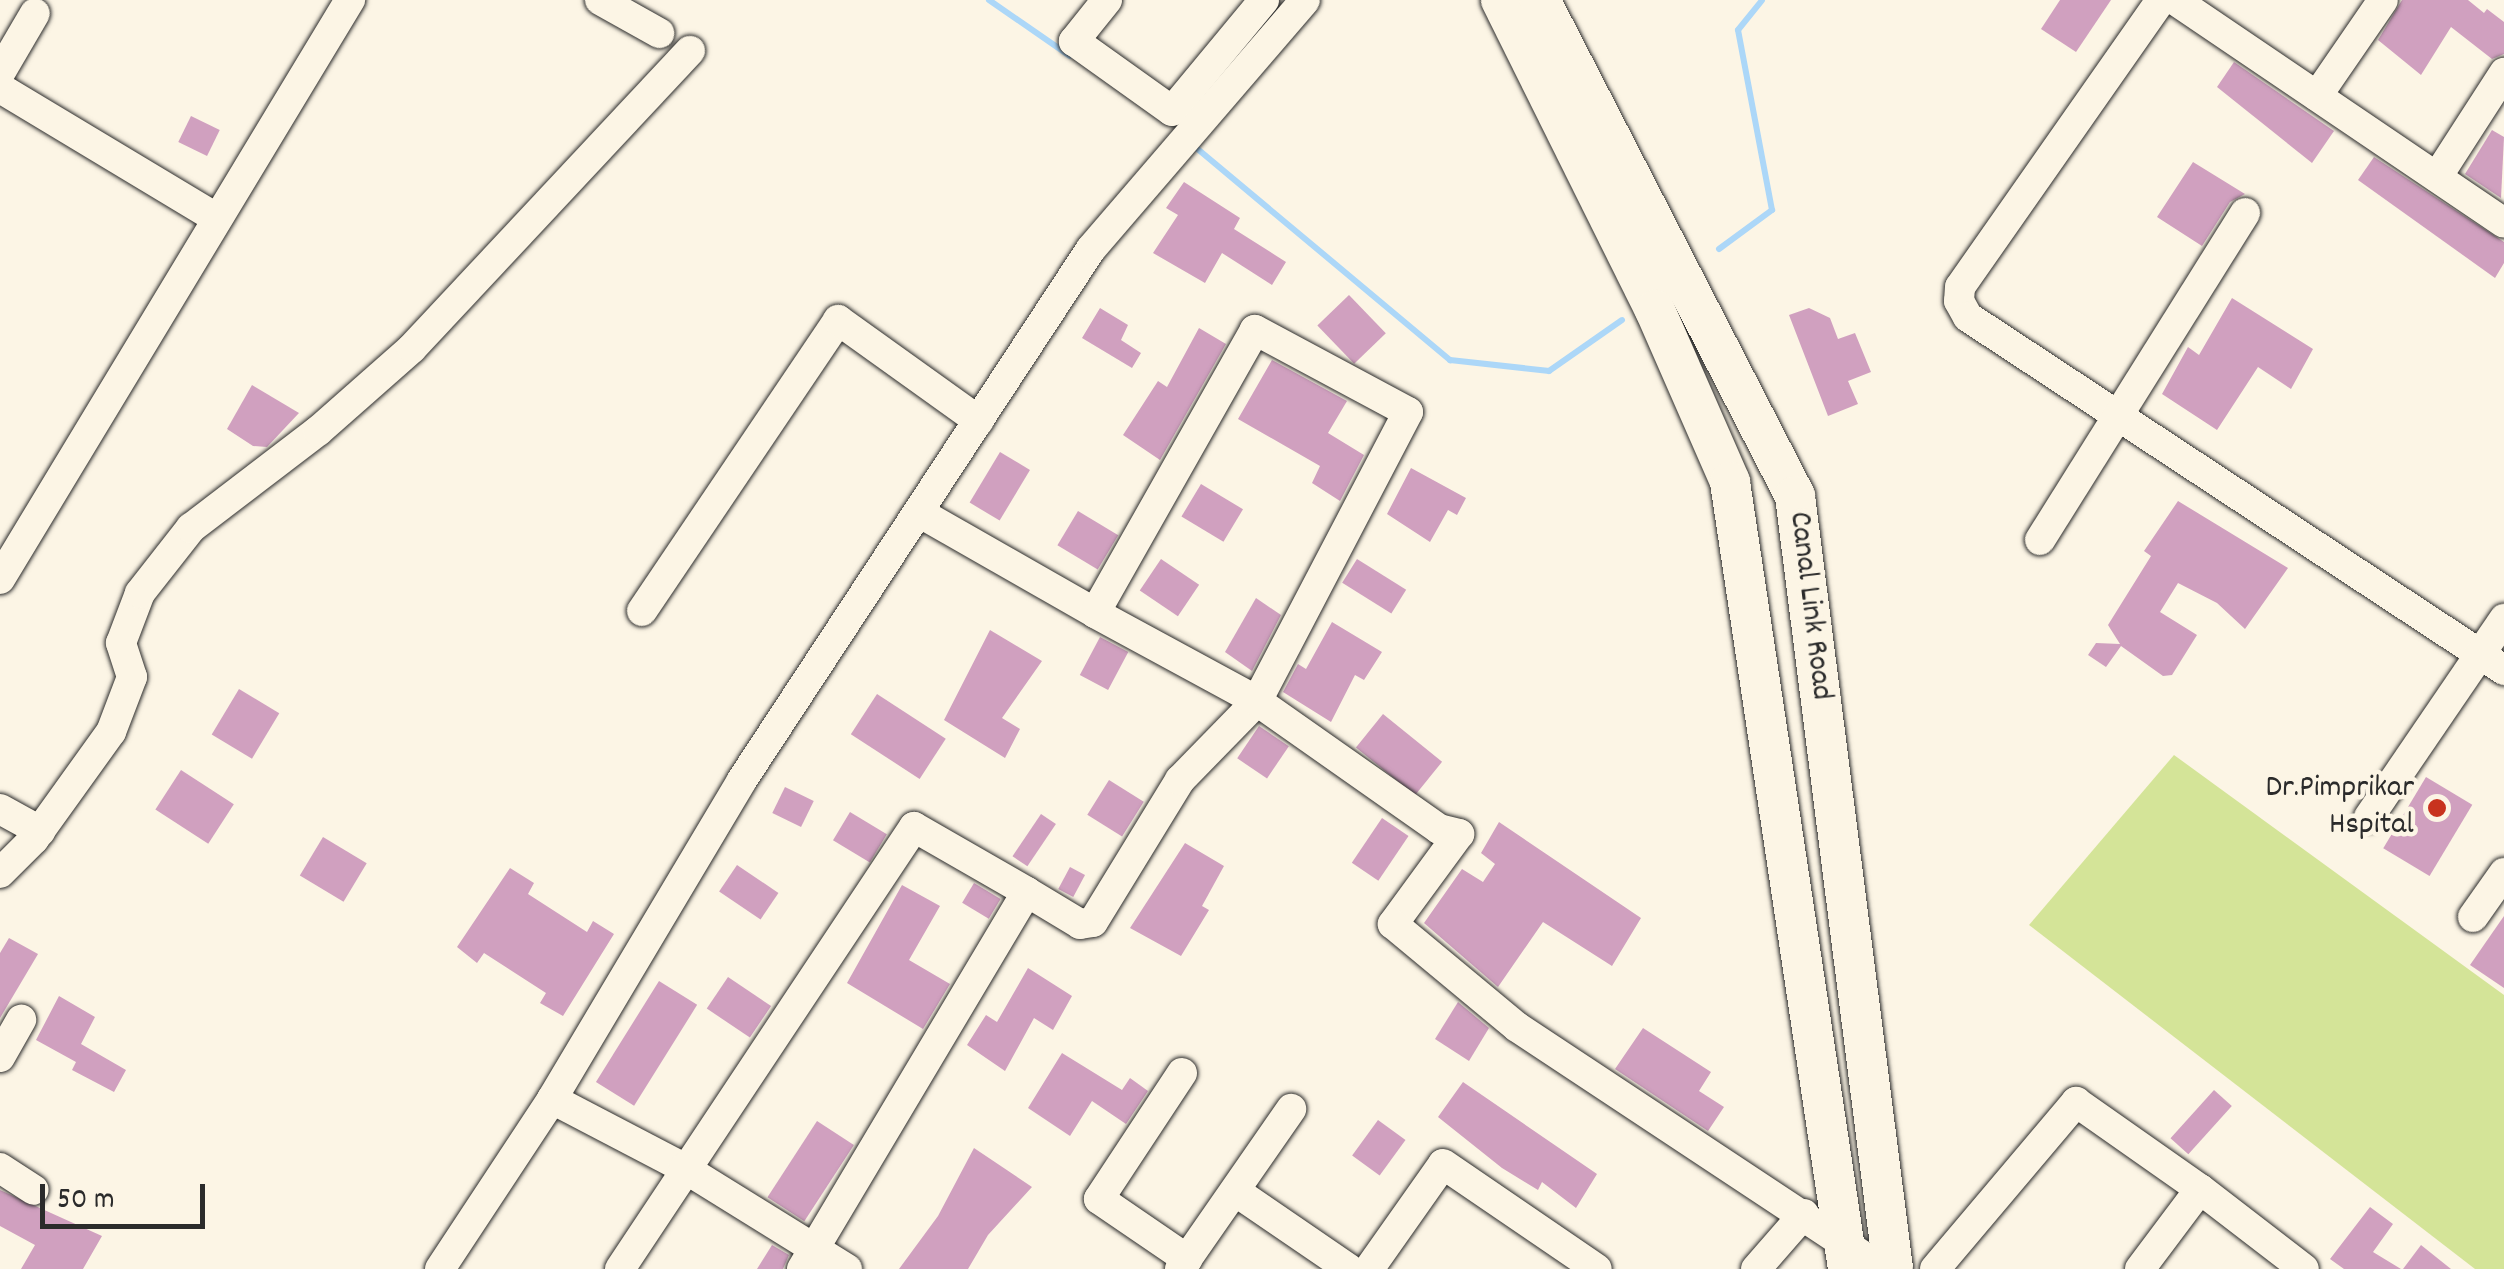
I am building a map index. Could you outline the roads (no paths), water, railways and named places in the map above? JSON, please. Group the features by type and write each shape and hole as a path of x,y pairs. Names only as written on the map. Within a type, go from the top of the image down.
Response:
{"main road":[{"name":"Canal Link Road","path":"1501,0 1655,310 1730,482 1847,1256"},
{"name":"Canal Link Road","path":"1540,0 1794,496 1894,1269"},
{"path":"1710,436 1757,423"}],"street":[{"path":"0,579 350,0"},
{"path":"600,0 658,33"},
{"path":"1107,0 1074,40 1172,111 1198,104 1306,0"},
{"path":"440,1269 552,1099 742,780 1091,249 1198,104 1264,0"},
{"path":"2160,0 1960,288 1968,317 2124,414 2493,663"},
{"path":"2174,0 2504,222"},
{"path":"2317,96 2382,0"},
{"path":"0,73 35,14"},
{"path":"0,873 40,831 111,732 132,677 120,643 134,610 191,528 318,431 412,348 690,51"},
{"path":"2436,177 2504,74"},
{"path":"0,88 216,218"},
{"path":"2040,540 2124,414 2245,214"},
{"path":"642,611 838,320 980,421"},
{"path":"620,1269 914,827 1080,924 1093,922 1180,780 1257,701 1408,412 1255,330 1095,613"},
{"path":"920,513 1257,701 1423,818 1459,834 1393,924 1517,1027 1670,1132 1804,1214 1847,1256 1883,1269"},
{"path":"2369,816 2493,663 2504,619"},
{"path":"0,808 40,831"},
{"path":"2473,918 2504,873"},
{"path":"808,1258 1027,892"},
{"path":"0,1057 22,1020"},
{"path":"1182,1074 1099,1199 1183,1264 1291,1108"},
{"path":"552,1099 684,1168 808,1258 847,1269"},
{"path":"1935,1269 2076,1102 2200,1189 2304,1269"},
{"path":"1369,1269 1443,1164 1596,1269"},
{"path":"0,1168 34,1190"},
{"path":"2140,1269 2200,1189"},
{"path":"1235,1190 1349,1269"},
{"path":"1756,1269 1804,1214"}],"waterway":[{"path":"989,0 1070,56"},
{"path":"1719,249 1772,210 1738,30 1762,0"},
{"path":"1194,146 1450,360 1549,371 1622,320"}],"place":[{"name":"Dr.Pimprikar Hspital","path":"2437,808"}]}
